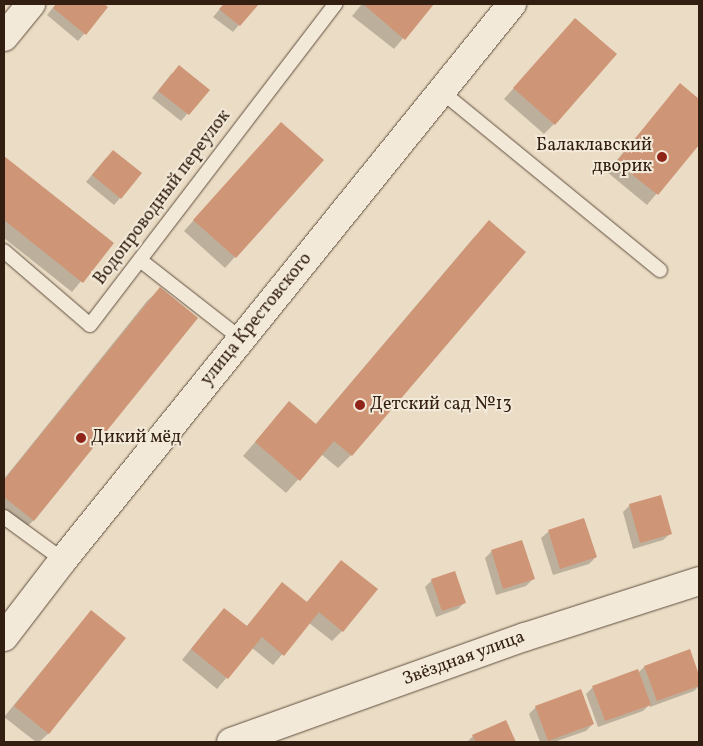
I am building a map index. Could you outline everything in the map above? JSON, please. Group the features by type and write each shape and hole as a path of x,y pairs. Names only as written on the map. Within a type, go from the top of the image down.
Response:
{"main road":[{"path":"4,37 31,4"},
{"name":"улица Крестовского","path":"4,637 63,560 512,4"},
{"name":"Звёздная улица","path":"231,742 526,637 699,581"}],"lane":[{"name":"Водопроводный переулок","path":"4,251 90,325 335,4"},
{"path":"441,91 660,270"},
{"path":"140,260 241,339"},
{"path":"4,517 63,560"}],"building":[{"path":"56,4 104,4 108,7 86,35 53,8"},
{"path":"224,4 259,4 240,26 219,9"},
{"path":"363,4 434,4 405,40"},
{"path":"575,18 617,54 555,125 513,88"},
{"path":"179,65 210,90 189,115 158,91"},
{"path":"680,83 699,99 699,145 658,195 616,162"},
{"path":"281,122 324,160 236,258 193,220"},
{"path":"113,150 142,173 121,199 92,175"},
{"path":"4,156 114,243 83,283 4,220"},
{"path":"489,220 526,252 352,456 334,441 300,481 255,442 289,401 316,424"},
{"path":"160,287 198,318 34,521 4,497 4,480"},
{"path":"661,495 672,534 640,543 629,504"},
{"path":"584,518 597,557 560,569 548,530"},
{"path":"522,540 535,579 503,589 491,550"},
{"path":"341,560 378,589 343,632 319,612 284,656 262,637 228,679 191,649 224,608 247,626 282,582 307,602"},
{"path":"455,571 466,603 442,611 431,579"},
{"path":"91,610 126,638 49,734 14,706"},
{"path":"690,649 699,675 699,686 657,701 644,666"},
{"path":"638,669 651,705 605,721 592,686"},
{"path":"581,689 594,724 548,741 535,706"},
{"path":"506,720 516,742 476,742 472,735"}],"place":[{"name":"Балаклавский дворик","path":"662,157"},
{"name":"Детский сад №13","path":"360,405"},
{"name":"Дикий мёд","path":"81,438"}]}
